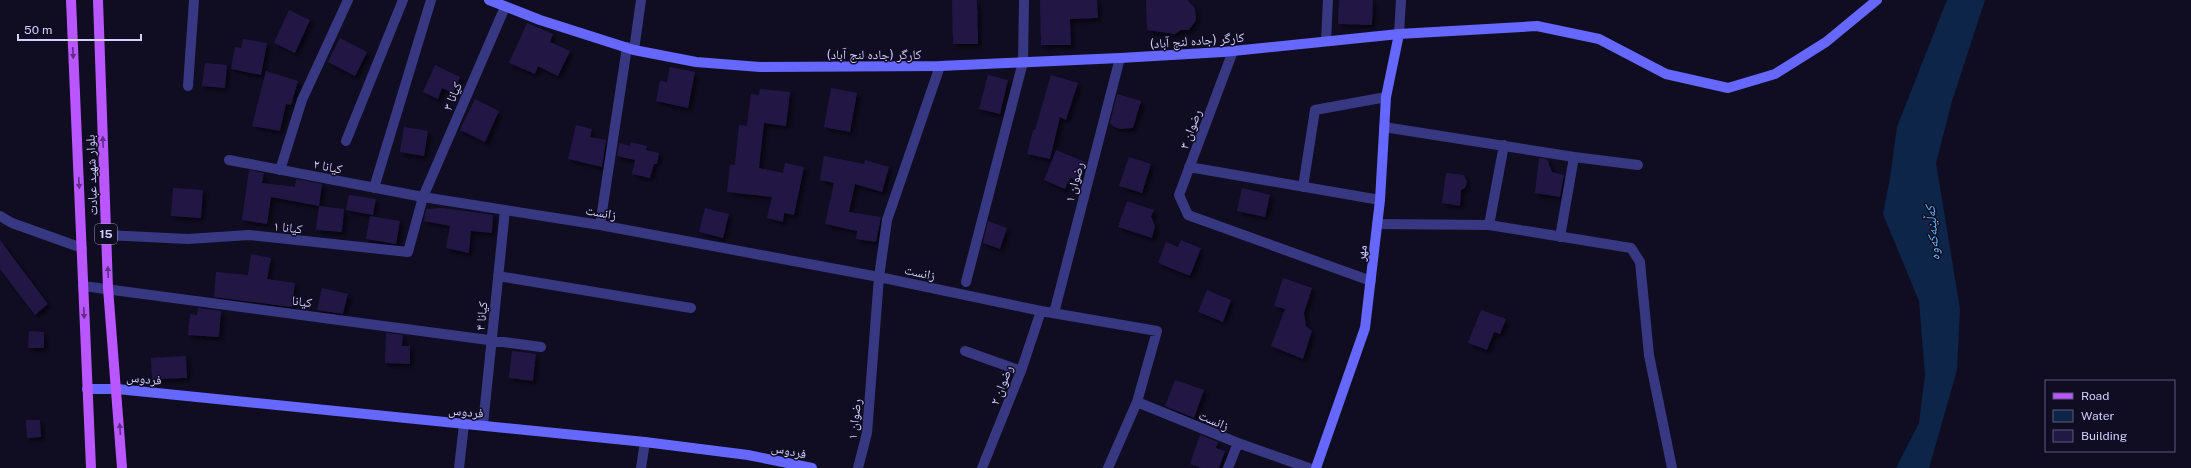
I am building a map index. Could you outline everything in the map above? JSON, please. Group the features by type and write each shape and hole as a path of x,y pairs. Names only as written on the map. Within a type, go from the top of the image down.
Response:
{"main road":[{"name":"بلوار شهید عبادت","path":"71,0 91,468"},
{"name":"بلوار شهید عبادت","path":"98,0 108,288 122,468"}],"street":[{"path":"188,86 194,0"},
{"path":"280,170 302,100 348,0"},
{"path":"346,141 403,0"},
{"path":"374,188 431,0"},
{"name":"کارگر (جاده لنج آباد)","path":"489,0 505,7 631,49 696,62 760,67 940,66 1120,58 1232,51 1398,34 1537,26 1599,39 1666,74 1728,88 1775,74 1826,42 1878,0"},
{"path":"600,225 641,0"},
{"path":"966,282 1023,62 1024,0"},
{"path":"1326,41 1328,0"},
{"path":"1398,34 1401,0"},
{"name":"کیانا ۳","path":"423,197 505,7"},
{"name":"مهر","path":"1316,468 1366,328 1380,200 1386,97 1398,34"},
{"name":"رضوان ۳","path":"1232,51 1179,195 1188,215 1371,281"},
{"name":"رضوان ۱","path":"1054,313 1120,58"},
{"name":"رضوان ۱","path":"858,468 867,433 879,277 887,220 940,66"},
{"path":"1303,187 1315,110 1386,97"},
{"path":"1384,127 1574,157 1638,165"},
{"path":"1489,225 1504,145"},
{"path":"1560,237 1574,157"},
{"name":"کیانا ۲","path":"229,160 423,197"},
{"path":"1189,167 1380,200"},
{"name":"کیانا ۱","path":"106,235 188,239 249,236 408,252 423,197"},
{"name":"زانست","path":"423,197 600,225 879,277 1041,311 1157,331 1137,402 1238,443 1309,468"},
{"name":"کیانا ۴","path":"483,426 505,210"},
{"path":"0,216 12,223 82,248"},
{"path":"1377,224 1489,225 1631,248 1640,262 1650,355 1672,468"},
{"path":"498,276 691,308"},
{"name":"کیانا","path":"83,286 108,288 541,347"},
{"name":"رضوان ۲","path":"982,468 1021,371 1041,311"},
{"path":"965,351 1021,371"},
{"name":"فردوس","path":"87,389 117,389 645,442 748,455 812,468"},
{"path":"1108,468 1137,402"},
{"path":"459,468 464,424"},
{"path":"642,468 645,442"},
{"path":"1228,468 1238,443"}],"water":[{"name":"کەڵینەکەوە","path":"1947,0 1985,0 1952,101 1936,163 1960,309 1957,370 1929,468 1896,468 1919,423 1925,375 1919,301 1883,214 1897,127"}],"building":[{"path":"952,0 977,0 978,44 953,44"},
{"path":"1040,0 1097,0 1098,18 1070,19 1071,45 1041,45"},
{"path":"1146,0 1187,0 1195,8 1196,20 1189,30 1181,30 1175,34 1147,30"},
{"path":"1339,0 1373,0 1372,25 1338,24"},
{"path":"289,10 310,20 295,53 274,43"},
{"path":"527,23 553,34 550,42 570,51 558,76 538,66 535,74 509,63"},
{"path":"340,38 367,52 355,76 328,62"},
{"path":"243,39 267,43 261,75 231,69 235,47 241,48"},
{"path":"205,63 227,65 225,88 202,86"},
{"path":"435,65 460,77 453,93 442,88 438,99 423,92"},
{"path":"670,67 695,72 688,108 656,101 660,81 667,82"},
{"path":"266,71 298,81 291,105 286,104 280,131 252,126"},
{"path":"988,75 1008,80 1000,114 979,109"},
{"path":"1051,75 1078,83 1066,120 1060,117 1050,159 1027,154 1033,130 1035,130"},
{"path":"831,88 857,93 850,132 824,127"},
{"path":"760,89 790,92 786,126 764,123 759,168 783,173 785,163 804,167 794,215 784,213 783,222 767,218 772,197 727,192 730,165 735,165 739,125 747,126 751,94 759,95"},
{"path":"1117,94 1141,101 1133,128 1121,129 1114,127 1110,123"},
{"path":"475,99 499,111 485,142 460,130"},
{"path":"576,125 592,129 590,137 606,140 602,167 568,159"},
{"path":"404,127 428,131 424,156 400,152"},
{"path":"631,142 647,146 646,150 659,153 657,164 654,164 650,178 632,174 635,160 617,156 619,143 630,146"},
{"path":"1056,150 1086,162 1080,182 1070,178 1065,189 1044,180"},
{"path":"824,156 864,164 865,160 889,167 882,192 855,184 849,212 881,217 876,242 856,239 857,231 825,224 834,183 820,180"},
{"path":"1129,157 1151,164 1142,193 1119,186"},
{"path":"1539,158 1547,159 1552,172 1564,175 1560,197 1535,193"},
{"path":"249,170 264,173 262,183 295,187 296,179 322,184 319,206 271,197 267,224 242,220"},
{"path":"1446,173 1464,175 1467,182 1465,188 1461,190 1460,206 1442,203"},
{"path":"173,188 203,190 201,218 171,216"},
{"path":"1242,188 1270,195 1265,217 1237,211"},
{"path":"349,195 376,199 373,215 346,210"},
{"path":"1127,201 1154,210 1151,216 1155,226 1152,238 1118,227"},
{"path":"319,206 344,209 342,232 316,230"},
{"path":"443,208 493,215 492,233 471,231 469,253 446,248 450,226 424,221 426,209"},
{"path":"705,208 729,214 723,238 699,232"},
{"path":"370,216 400,221 396,244 366,239"},
{"path":"988,221 1007,228 1000,249 983,243"},
{"path":"0,240 48,304 35,315 0,269"},
{"path":"1181,240 1201,248 1190,276 1158,263 1166,242 1178,247"},
{"path":"251,254 271,258 267,279 295,283 292,307 214,297 216,272 248,275"},
{"path":"1283,278 1312,288 1304,313 1306,326 1312,331 1303,359 1271,346 1285,309 1274,306"},
{"path":"322,288 348,294 343,314 317,310"},
{"path":"1207,290 1231,300 1223,322 1198,312"},
{"path":"198,308 221,311 219,337 188,335 190,314 197,315"},
{"path":"1481,310 1506,319 1500,334 1494,332 1487,350 1468,343"},
{"path":"29,331 44,332 44,348 28,348"},
{"path":"386,333 403,335 402,346 410,346 410,364 385,363"},
{"path":"512,351 536,354 533,381 509,378"},
{"path":"186,356 187,378 152,379 151,358"},
{"path":"1175,380 1204,390 1194,418 1165,406"},
{"path":"26,420 40,420 41,437 27,438"},
{"path":"1200,435 1218,442 1216,448 1225,451 1219,468 1201,468 1190,464"}]}
